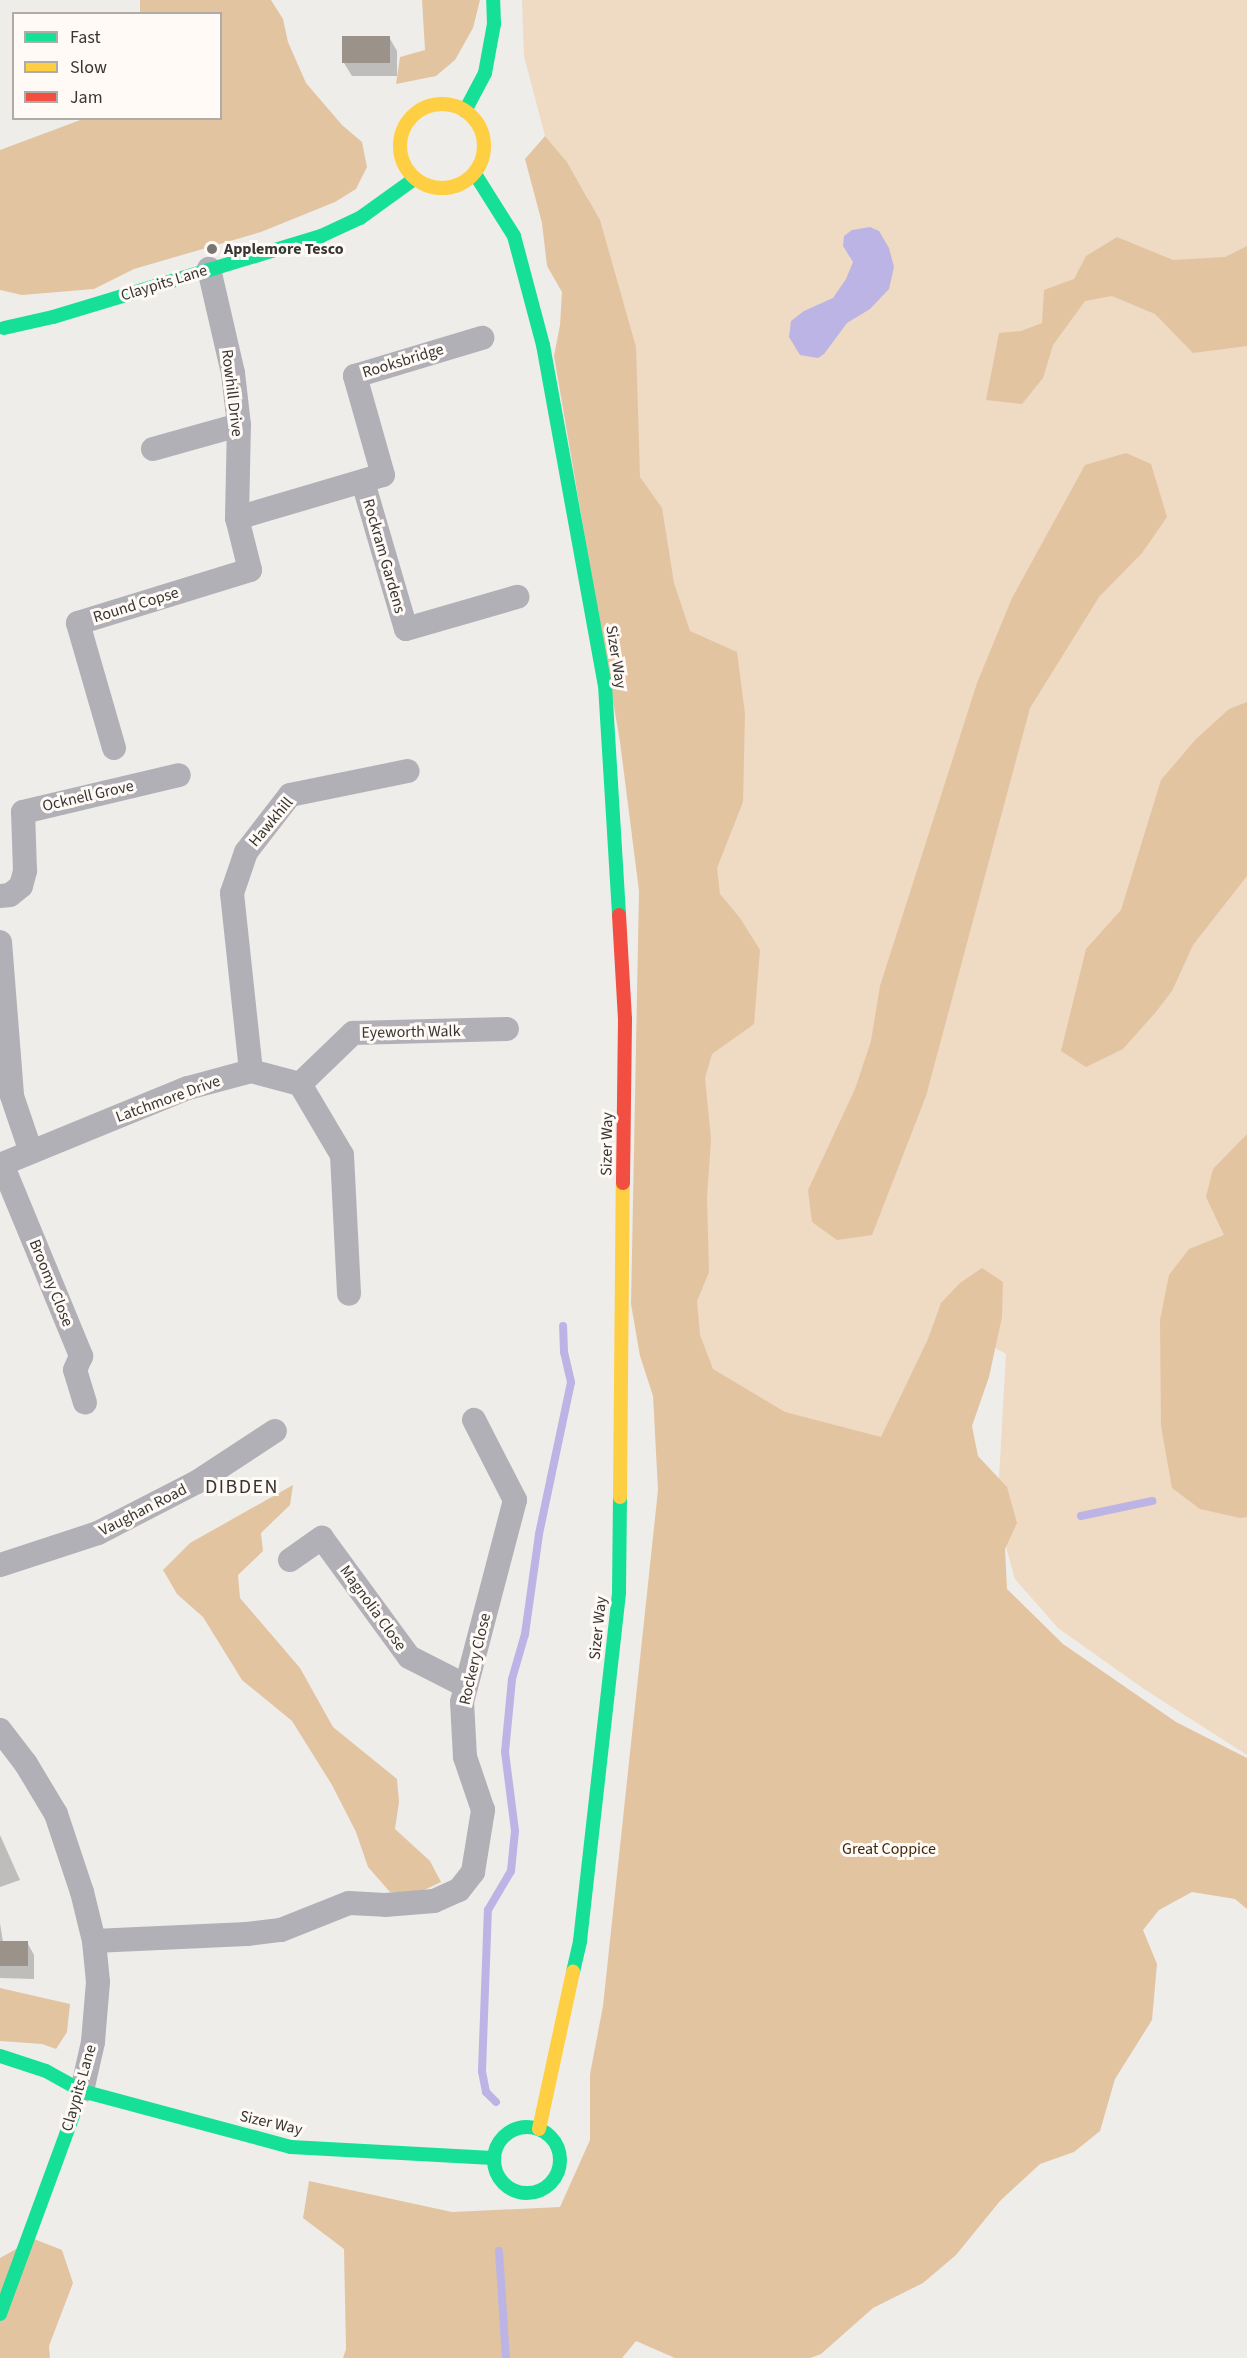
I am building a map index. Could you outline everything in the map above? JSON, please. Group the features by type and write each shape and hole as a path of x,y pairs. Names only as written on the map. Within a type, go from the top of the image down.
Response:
{"street":[{"path":"465,111 485,73 494,24 493,0"},
{"path":"440,104 465,111 476,120 484,140 482,161 475,174 452,188 426,186 414,179 402,158 401,140 407,122 416,113 440,104"},
{"name":"Sizer Way","path":"475,174 514,236 543,345 603,673 625,1019 619,1592 580,1941 539,2129"},
{"name":"Claypits Lane","path":"0,313 3,334 331,232 360,218 414,179"},
{"name":"Rowhill Drive","path":"209,269 233,373 239,425 237,518 250,570"},
{"name":"Rooksbridge","path":"373,479 355,376 482,338"},
{"path":"153,449 239,425"},
{"path":"237,518 373,479"},
{"name":"Rockram Gardens","path":"373,479 406,629 517,597"},
{"name":"Round Copse","path":"114,748 78,623 250,570"},
{"name":"Hawkhill","path":"251,1071 232,893 246,852 290,795 408,771"},
{"name":"Ocknell Grove","path":"0,896 10,894 21,886 25,871 23,812 179,774"},
{"path":"0,942 12,1096 31,1152"},
{"name":"Eyeworth Walk","path":"300,1084 353,1033 507,1029"},
{"name":"Latchmore Drive","path":"1,1164 188,1088 251,1071 300,1084"},
{"path":"300,1084 342,1155 349,1294"},
{"name":"Broomy Close","path":"1,1164 81,1356 75,1370 85,1403"},
{"name":"Rockery Close","path":"94,1941 247,1934 280,1930 349,1903 385,1905 434,1901 459,1890 473,1872 483,1810 465,1757 462,1701 515,1500 474,1420"},
{"name":"Vaughan Road","path":"0,1565 98,1533 197,1482 275,1431"},
{"name":"Magnolia Close","path":"290,1560 322,1538 409,1657 466,1686"},
{"name":"Claypits Lane","path":"0,1730 26,1764 56,1814 82,1892 94,1941 98,1982 95,2022 82,2091 0,2314"},
{"name":"Sizer Way","path":"0,2056 46,2071 82,2091 291,2146 493,2158"},
{"path":"518,2128 539,2129 553,2140 559,2153 559,2168 548,2186 536,2193 513,2191 503,2184 496,2174 493,2158 498,2143 507,2133 518,2128"}],"shaded area":[{"path":"522,0 1247,0 1247,1755 1144,1689 1058,1628 1015,1579 997,1515 1006,1354 958,1328 849,1498 670,1408 676,1233 588,198 567,162 545,136 524,56"},
{"path":"870,227 879,231 889,248 894,267 889,289 870,309 847,323 824,354 818,358 800,355 789,337 791,321 804,311 833,298 846,279 853,262 843,246 844,236 852,230"}],"green space":[{"path":"140,0 271,0 283,19 288,42 306,83 342,125 362,142 367,167 356,189 335,202 261,232 134,269 94,289 22,295 0,290 0,150 80,120 222,120 222,12 140,12"},
{"path":"422,0 480,0 473,28 455,60 436,76 396,84 400,57 425,50"},
{"name":"Great Coppice","path":"545,136 567,162 600,220 636,347 640,477 662,508 674,583 690,631 737,652 745,714 743,802 717,868 720,894 740,918 760,950 754,1024 712,1054 705,1078 711,1139 707,1197 709,1272 697,1301 700,1335 713,1369 785,1412 881,1437 928,1339 941,1303 960,1283 982,1268 1003,1282 1002,1317 989,1377 972,1426 978,1456 1007,1487 1017,1523 1005,1549 1007,1589 1063,1644 1176,1722 1247,1758 1247,1909 1235,1899 1192,1892 1159,1910 1143,1930 1157,1964 1152,2020 1115,2079 1100,2131 1074,2152 1040,2164 1000,2201 956,2255 923,2283 873,2308 821,2354 810,2358 675,2358 636,2341 622,2358 343,2358 346,2349 344,2249 303,2218 309,2181 452,2212 560,2207 590,2140 590,2074 603,2006 658,1490 653,1396 640,1356 631,1304 639,891 620,742 554,356 560,325 562,292 547,266 542,223 525,159"},
{"path":"1117,237 1173,260 1225,257 1247,246 1247,346 1193,353 1155,314 1112,296 1085,301 1053,345 1043,378 1022,404 986,400 999,333 1021,331 1042,323 1044,290 1074,279 1086,256"},
{"path":"1126,453 1151,464 1167,517 1142,553 1099,597 1030,708 926,1096 872,1235 837,1240 812,1222 808,1190 855,1089 871,1041 880,986 977,683 1012,598 1085,465"},
{"path":"1247,702 1247,876 1193,945 1172,991 1155,1013 1123,1049 1086,1067 1061,1051 1086,949 1121,910 1161,780 1196,739 1229,709"},
{"path":"1247,1134 1247,1517 1240,1518 1200,1509 1172,1488 1161,1426 1160,1320 1169,1275 1189,1249 1224,1235 1206,1197 1213,1169"},
{"path":"293,1485 290,1505 261,1533 263,1551 238,1575 240,1598 300,1668 333,1727 397,1779 399,1802 395,1829 430,1861 441,1882 418,1893 390,1892 368,1867 356,1832 332,1785 292,1721 242,1680 203,1617 177,1594 163,1570 190,1543"},
{"path":"0,1988 70,2004 67,2032 56,2049 42,2044 0,2041"},
{"path":"34,2239 62,2250 73,2283 49,2346 50,2358 0,2358 0,2258"}],"building":[{"path":"342,36 390,36 390,63 342,63"},
{"path":"0,1941 28,1941 28,1966 0,1966"}],"waterway":[{"path":"496,2102 486,2092 482,2071 488,1910 511,1871 515,1831 505,1752 512,1679 525,1634 539,1534 571,1382 564,1352 563,1326"},
{"path":"1081,1516 1152,1501"},
{"path":"499,2251 506,2358"}],"traffic: fast":[{"path":"465,111 485,73 494,24 493,0"},
{"path":"475,174 514,236 543,345 605,685 619,915"},
{"path":"4,328 53,317 321,236 360,218 414,179"},
{"path":"573,1972 580,1941 619,1592 620,1497"},
{"path":"0,2056 46,2071 82,2091 291,2147 493,2158"},
{"path":"0,2314 82,2091"},
{"path":"521,2127 533,2127 545,2132 555,2142 560,2160 558,2173 545,2188 533,2193 521,2193 509,2188 499,2178 494,2166 494,2154 499,2142 509,2132 521,2127"}],"traffic: slow":[{"path":"442,104 458,107 472,116 481,130 484,146 481,162 472,176 458,185 442,188 426,185 412,176 403,162 400,146 403,130 412,116 426,107 442,104"},
{"path":"620,1497 623,1183"},
{"path":"539,2129 573,1972"}],"traffic: jam":[{"path":"619,915 625,1019 623,1183"}],"place":[{"name":"Applemore Tesco","path":"212,249"}],"district":[{"name":"DIBDEN","path":"242,1487"}]}
